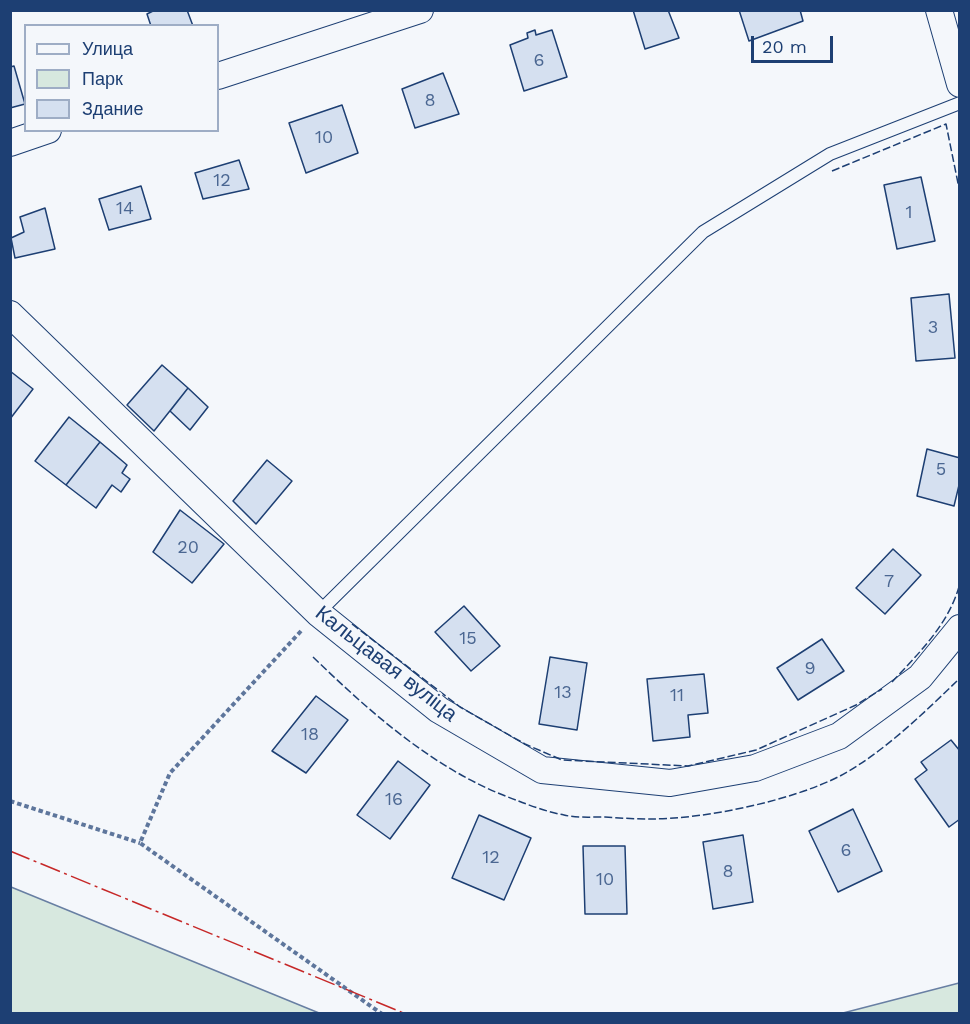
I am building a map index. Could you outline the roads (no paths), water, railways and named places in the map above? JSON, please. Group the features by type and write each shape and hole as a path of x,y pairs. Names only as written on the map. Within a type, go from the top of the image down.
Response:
{"street":[{"path":"219,76 420,10"},
{"path":"939,10 960,84"},
{"path":"10,143 42,132"},
{"name":"Кальцавая вуліца","path":"10,314 318,613 439,710 542,770 670,783 755,768 839,736 920,677 960,628"}],"lane":[{"path":"318,613 703,232 830,154 960,103"}]}
